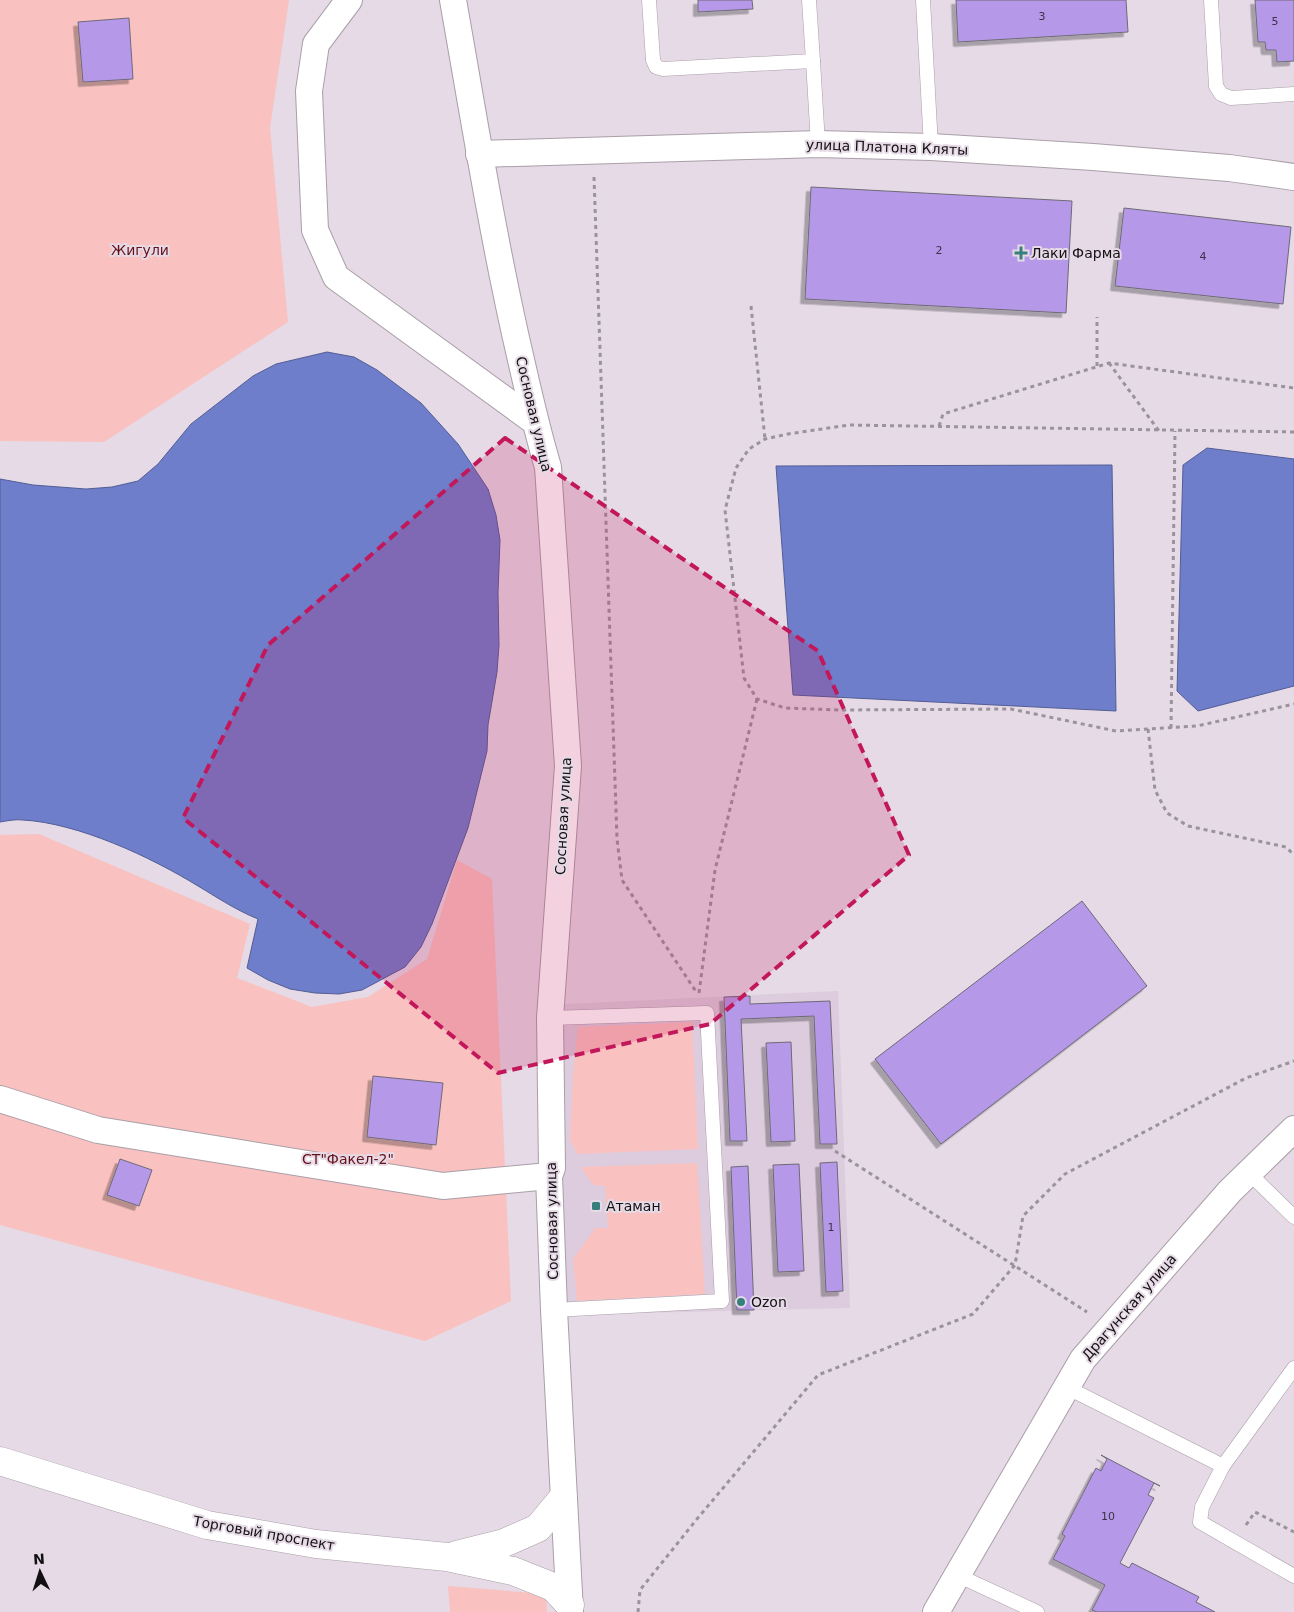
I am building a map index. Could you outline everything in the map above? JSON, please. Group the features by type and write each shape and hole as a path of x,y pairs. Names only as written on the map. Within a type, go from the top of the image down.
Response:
{"street":[{"path":"349,0 316,44 309,91 315,230 325,253 336,277 534,421"},
{"name":"Сосновая улица","path":"453,0 507,295 534,421 548,466 568,766 550,1018 552,1168 549,1176 563,1498 570,1608"},
{"name":"улица Платона Кляты","path":"480,154 818,144 1093,157 1229,168 1294,177"},
{"path":"0,1099 98,1130 443,1186 549,1176"},
{"name":"Драгунская улица","path":"936,1612 1083,1359 1230,1191 1294,1129"},
{"name":"Торговый проспект","path":"0,1461 207,1525 316,1544 447,1557"},
{"path":"447,1557 504,1543 538,1528 563,1498"},
{"path":"447,1557 513,1571 553,1587 570,1608"}],"lane":[{"path":"649,0 653,60 656,67 663,70 813,61"},
{"path":"809,0 818,144"},
{"path":"923,0 931,148"},
{"path":"1211,0 1216,86 1221,94 1231,98 1294,94"},
{"path":"550,1018 708,1013 722,1301 554,1310"},
{"path":"1249,1173 1294,1217"},
{"path":"1294,1368 1224,1466 1202,1507 1200,1522 1294,1576"},
{"path":"1066,1388 1224,1466"},
{"path":"957,1575 1037,1612"}],"path":[{"path":"593,150 618,847 622,880 699,996 715,870 758,699"},
{"path":"751,306 765,439"},
{"path":"1097,317 1097,367"},
{"path":"939,426 943,414 1109,363 1294,388"},
{"path":"1109,363 1158,431"},
{"path":"1294,432 849,426 788,434 765,439 749,449 736,468 725,510 744,678 758,699 785,708 840,710 1011,709 1116,731 1197,726 1294,704"},
{"path":"1170,728 1175,431"},
{"path":"1148,729 1155,790 1167,813 1188,826 1286,847 1294,855"},
{"path":"638,1612 640,1590 818,1375 973,1314 1015,1265 1023,1216 1065,1174 1246,1078 1294,1061"},
{"path":"836,1152 1015,1265 1110,1328"},
{"path":"1235,1542 1255,1512 1294,1532"}],"highlighted area":[{"path":"505,438 818,651 909,855 710,1024 498,1073 183,818 268,645"}],"shaded area":[{"path":"838,991 850,1308 560,1315 544,1005"}],"green space":[{"name":"Жигули","path":"0,0 289,0 270,128 288,322 104,442 0,441"},
{"name":"СТ\"Факел-2\"","path":"39,834 250,924 237,978 312,1007 368,997 427,959 457,860 492,879 511,1301 425,1341 0,1225 0,835"},
{"path":"692,1022 698,1149 577,1154 570,1140 573,1074 578,1027"},
{"path":"697,1163 705,1294 577,1301 573,1259 595,1228 608,1228 605,1186 593,1185 581,1167"},
{"path":"448,1586 546,1594 547,1612 450,1612"}],"water":[{"path":"327,352 354,357 377,370 421,403 458,444 488,489 496,515 500,540 497,672 488,725 487,751 468,828 432,924 421,947 405,967 362,990 339,994 290,989 268,980 247,968 258,919 235,908 159,864 114,843 67,828 23,820 0,822 0,479 33,485 86,489 112,487 138,481 158,464 191,424 253,376 276,364"},
{"path":"1207,448 1294,459 1294,686 1198,711 1177,691 1183,465"},
{"path":"1112,465 1116,711 793,695 776,466"}],"building":[{"path":"698,0 752,0 753,9 698,12"},
{"path":"956,0 1126,0 1128,32 958,42"},
{"path":"1255,0 1294,0 1294,61 1277,62 1276,50 1266,50 1265,42 1258,42"},
{"path":"129,18 133,79 83,82 78,22"},
{"path":"811,187 1072,201 1066,313 805,299"},
{"path":"1124,208 1291,227 1283,304 1115,286"},
{"path":"1082,901 1147,986 941,1144 875,1059"},
{"path":"750,996 750,1004 830,1001 837,1144 820,1144 814,1016 741,1019 747,1141 730,1141 724,997"},
{"path":"791,1042 795,1141 771,1142 766,1043"},
{"path":"373,1076 443,1083 436,1145 367,1137"},
{"path":"120,1159 152,1170 139,1206 107,1195"},
{"path":"837,1162 843,1291 826,1292 820,1163"},
{"path":"799,1164 804,1271 778,1272 773,1165"},
{"path":"748,1166 754,1310 737,1310 731,1167"},
{"path":"1101,1455 1160,1486 1154,1483 1148,1495 1154,1498 1120,1563 1129,1568 1132,1563 1199,1597 1196,1602 1215,1612 1097,1612 1092,1610 1105,1585 1053,1559 1065,1536 1062,1534 1096,1468 1101,1471 1107,1459"}],"place":[{"name":"Лаки Фарма","path":"1021,253"},
{"name":"Атаман","path":"596,1206"},
{"name":"Ozon","path":"741,1302"}]}
